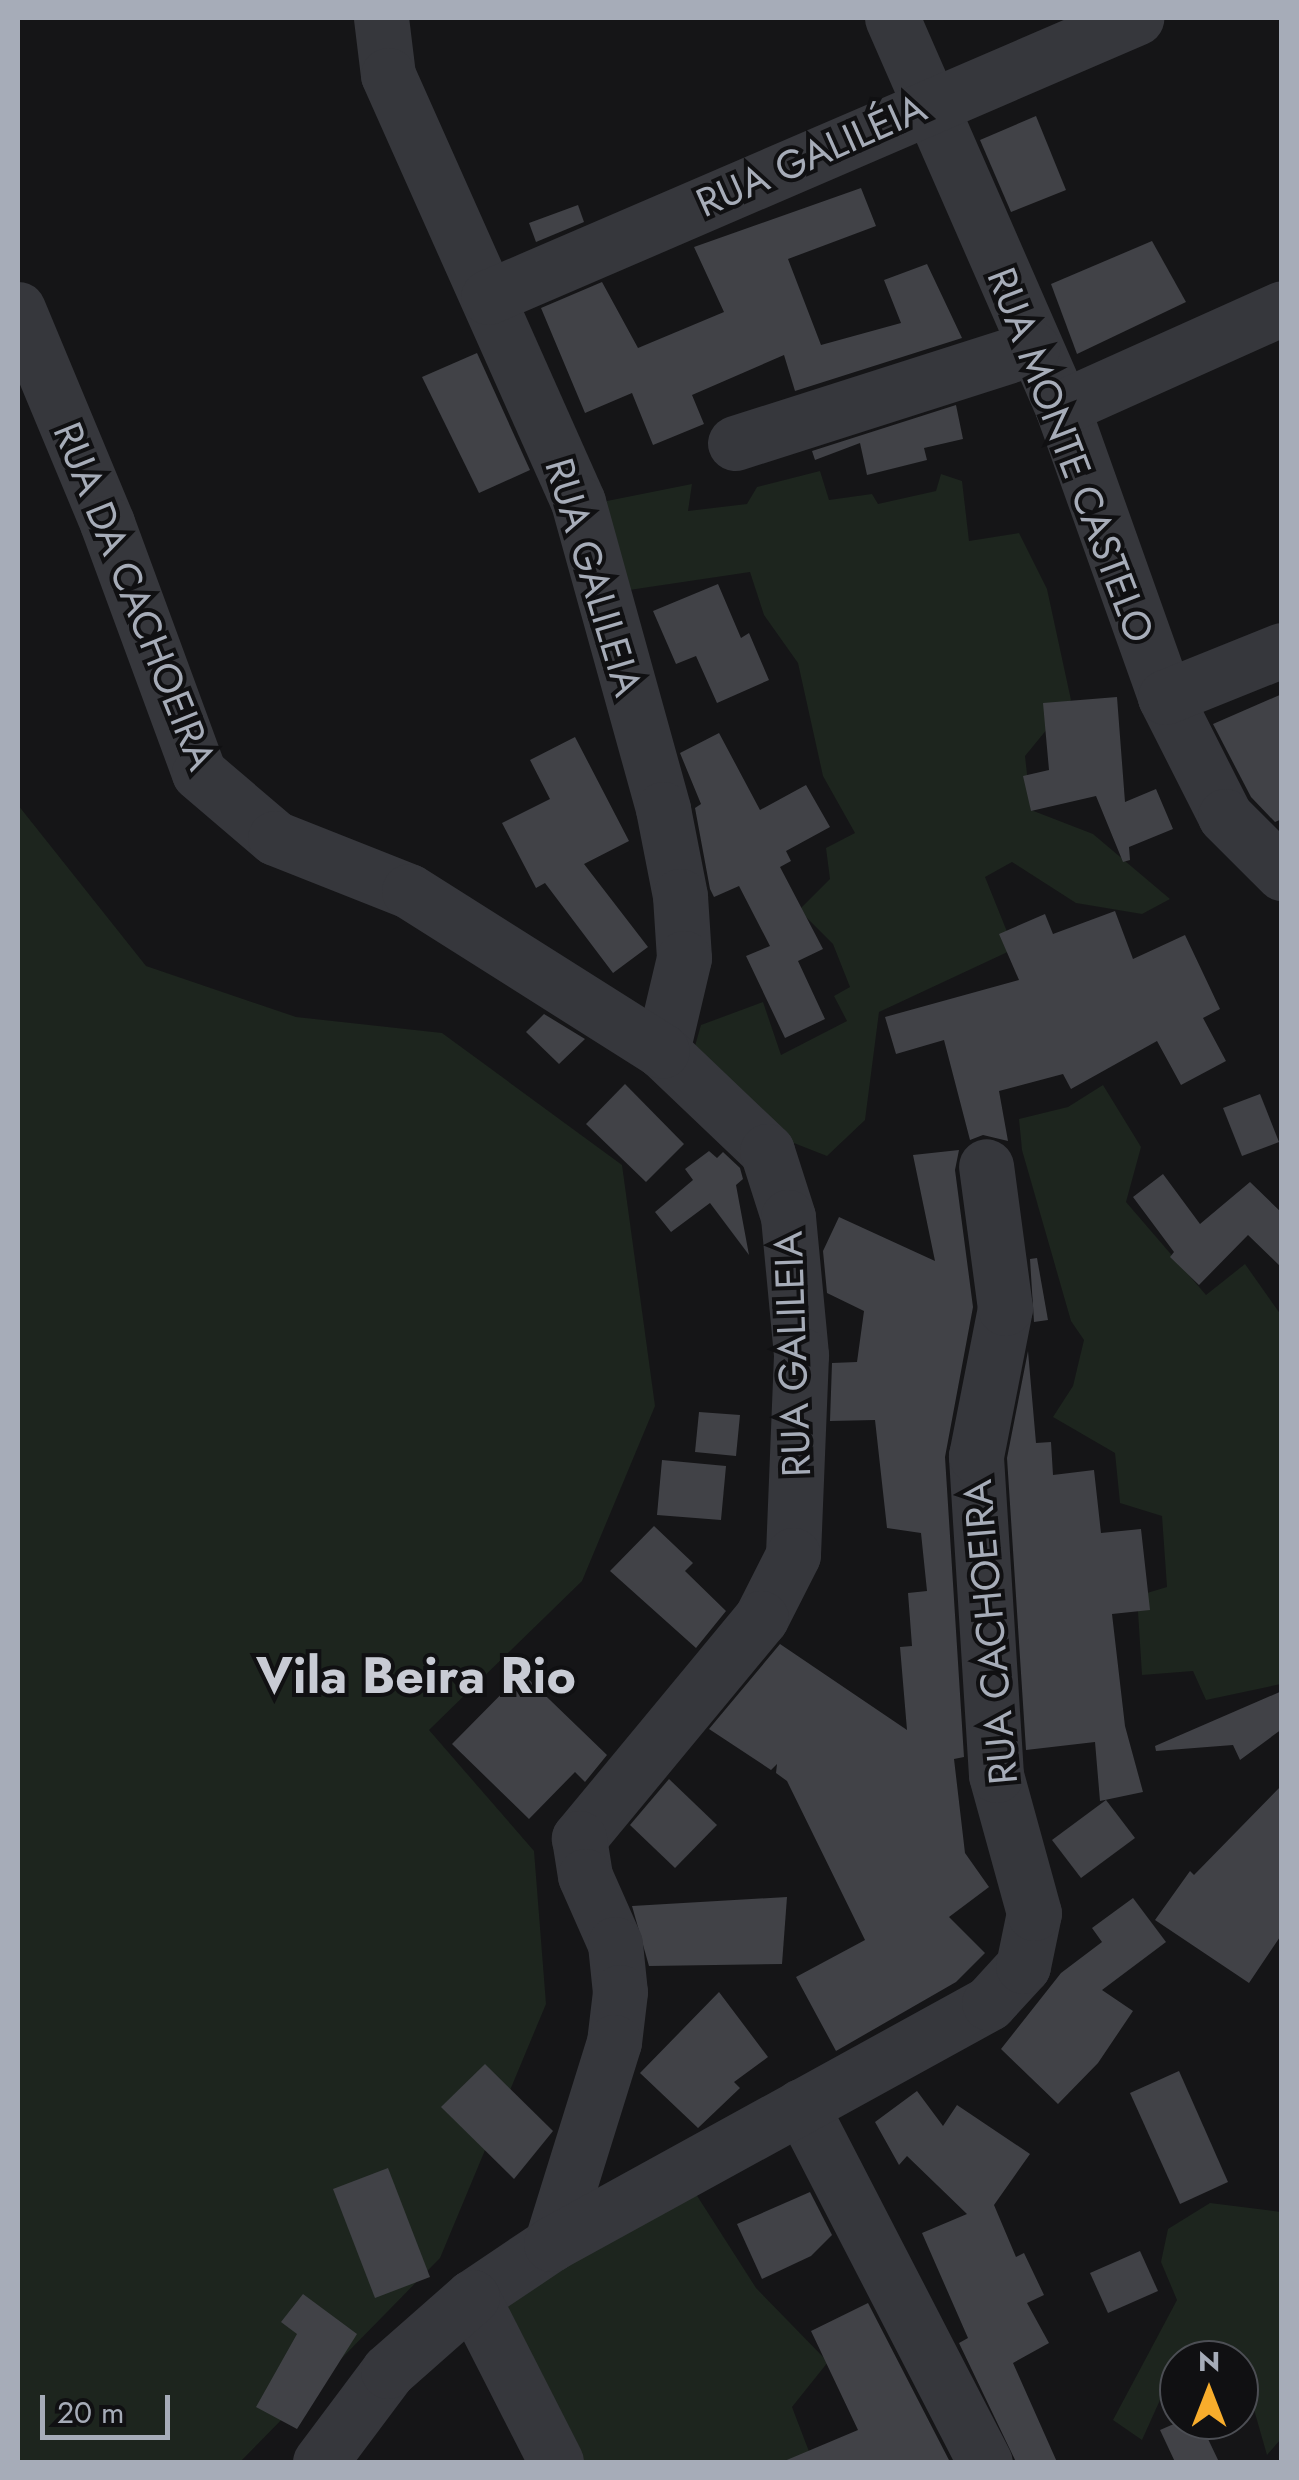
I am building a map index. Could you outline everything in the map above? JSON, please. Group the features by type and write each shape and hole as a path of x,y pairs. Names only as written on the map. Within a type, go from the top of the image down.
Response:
{"street":[{"name":"RUA GALILEIA","path":"381,18 388,75 578,502 663,809 680,896 684,958 662,1051 767,1151 777,1173 788,1217 800,1355 793,1556 761,1618 579,1838 585,1876 615,1944 620,1992 614,2042 551,2244"},
{"name":"RUA MONTE CASTELO","path":"892,18 1032,348 1062,407 1165,697 1225,816 1282,873"},
{"name":"RUA GALILÉIA","path":"488,297 930,103 1136,18"},
{"path":"1062,407 1282,308"},
{"name":"RUA DA CACHOEIRA","path":"18,309 107,523 199,773 275,838 409,891 662,1051"},
{"path":"735,442 1032,348"},
{"path":"1165,697 1282,650"},
{"name":"RUA CACHOEIRA","path":"551,2244 989,2003 1023,1966 1034,1914 996,1775 976,1456 1005,1308 986,1166"},
{"path":"801,2106 985,2462"},
{"path":"320,2462 388,2371 472,2297 551,2244"},
{"path":"472,2297 556,2462"}],"shaded area":[{"path":"820,471 829,500 872,494 878,504 936,491 941,474 962,481 969,541 1019,533 1047,589 1071,700 1025,756 1031,810 1093,834 1170,899 1142,914 1076,903 1012,862 985,877 1014,949 879,1012 865,1120 827,1156 776,1136 689,1067 701,1025 763,1002 781,1055 847,1021 834,996 850,987 833,944 799,910 830,879 826,848 855,833 823,776 798,663 764,615 750,572 609,593 607,501 692,484 688,511 747,504 757,487"},
{"path":"18,805 146,966 296,1017 442,1033 622,1165 655,1406 582,1581 429,1730 534,1851 546,2004 440,2258 240,2462 18,2462"},
{"path":"1103,1085 1141,1147 1126,1202 1206,1295 1245,1264 1281,1315 1281,1684 1206,1700 1193,1671 1142,1675 1137,1596 1167,1587 1162,1516 1120,1503 1115,1453 1053,1417 1073,1386 1084,1340 1071,1321 1022,1150 1019,1119 1068,1107"},
{"path":"694,2191 756,2288 828,2362 792,2407 813,2462 535,2462 462,2332 526,2281"},
{"path":"1210,2203 1281,2212 1281,2439 1267,2455 1259,2427 1259,2340 1159,2340 1159,2402 1142,2440 1113,2420 1177,2300 1161,2262 1168,2229"}],"building":[{"path":"1036,116 1066,190 1011,212 980,140"},
{"path":"861,188 876,226 788,259 821,345 901,323 884,280 927,264 962,338 795,391 784,355 692,395 704,424 653,445 632,393 585,413 541,308 602,282 638,348 724,312 694,247"},
{"path":"578,205 584,222 536,242 529,223"},
{"path":"1152,241 1186,302 1077,354 1051,284"},
{"path":"477,353 530,470 479,493 422,377"},
{"path":"956,405 963,439 924,448 927,460 867,475 860,443 815,460 812,451"},
{"path":"718,584 741,638 749,633 769,680 717,703 696,656 676,664 653,611"},
{"path":"1282,694 1282,819 1275,822 1251,797 1213,724"},
{"path":"1117,697 1125,802 1156,789 1173,829 1129,847 1130,860 1123,862 1096,796 1031,811 1023,776 1049,770 1043,703"},
{"path":"719,733 760,810 806,785 830,827 786,851 791,861 780,867 823,949 798,961 825,1019 785,1038 746,956 770,946 739,886 714,897 710,889 695,808 701,804 680,753"},
{"path":"575,737 629,841 584,864 648,947 613,973 545,883 536,888 502,823 550,799 530,760"},
{"path":"1115,911 1133,959 1185,935 1220,1009 1203,1018 1226,1061 1181,1085 1157,1041 1071,1089 1063,1074 999,1091 1008,1141 983,1135 970,1140 944,1040 896,1054 885,1017 1019,980 999,934 1045,914 1053,934"},
{"path":"544,1014 585,1039 559,1064 526,1032"},
{"path":"625,1084 684,1144 646,1182 586,1124"},
{"path":"1260,1094 1279,1142 1242,1156 1223,1108"},
{"path":"959,1150 955,1170 973,1307 945,1457 964,1757 954,1759 965,1853 989,1887 949,1917 985,1953 956,1982 836,2051 796,1977 865,1940 787,1781 776,1773 777,1764 771,1770 709,1729 780,1644 907,1730 900,1647 912,1646 908,1593 927,1591 921,1533 887,1528 875,1420 830,1421 832,1363 857,1362 864,1311 827,1293 823,1251 839,1217 935,1261 913,1155"},
{"path":"709,1151 717,1158 723,1152 740,1168 743,1179 736,1185 749,1255 710,1203 671,1232 655,1212 693,1180 685,1169"},
{"path":"1163,1174 1200,1224 1250,1182 1282,1213 1282,1268 1248,1235 1199,1285 1170,1257 1174,1252 1133,1197"},
{"path":"1037,1258 1048,1320 1034,1322 1030,1259"},
{"path":"1028,1351 1036,1443 1051,1442 1053,1475 1094,1470 1101,1533 1141,1529 1150,1610 1112,1614 1125,1726 1143,1792 1100,1801 1095,1742 1026,1750 1007,1458"},
{"path":"699,1412 740,1415 736,1456 695,1452"},
{"path":"662,1460 726,1466 721,1520 657,1515"},
{"path":"654,1526 693,1563 685,1571 726,1611 696,1648 610,1571"},
{"path":"522,1673 607,1755 585,1782 575,1772 529,1819 452,1744"},
{"path":"1282,1691 1282,1729 1240,1760 1233,1745 1156,1751 1155,1746"},
{"path":"669,1779 717,1825 675,1868 630,1825"},
{"path":"1282,1785 1282,1934 1249,1983 1155,1920 1190,1871 1194,1875"},
{"path":"1106,1800 1135,1838 1081,1878 1052,1840"},
{"path":"787,1897 782,1964 649,1966 632,1906"},
{"path":"1133,1898 1166,1942 1102,1990 1133,2011 1098,2063 1058,2104 1001,2049 1061,1973 1102,1942 1092,1928"},
{"path":"719,1992 768,2057 734,2082 740,2088 698,2128 640,2073"},
{"path":"485,2064 553,2131 514,2179 441,2107"},
{"path":"1179,2071 1228,2182 1180,2204 1130,2093"},
{"path":"917,2091 943,2126 957,2105 1030,2154 994,2205 1016,2257 1024,2253 1044,2295 1027,2303 1049,2343 1013,2363 1057,2462 1016,2462 959,2343 968,2338 922,2233 967,2214 907,2156 899,2165 875,2122"},
{"path":"388,2168 430,2277 375,2298 333,2189"},
{"path":"810,2192 832,2235 811,2256 762,2279 737,2224"},
{"path":"1140,2251 1158,2291 1108,2313 1090,2273"},
{"path":"303,2294 357,2334 297,2429 256,2407 297,2334 281,2322"},
{"path":"868,2303 950,2462 782,2462 858,2430 811,2331"},
{"path":"1165,2440 1209,2440 1219,2462 1175,2462"}],"district":[{"name":"Vila Beira Rio","path":"416,1676"}]}
